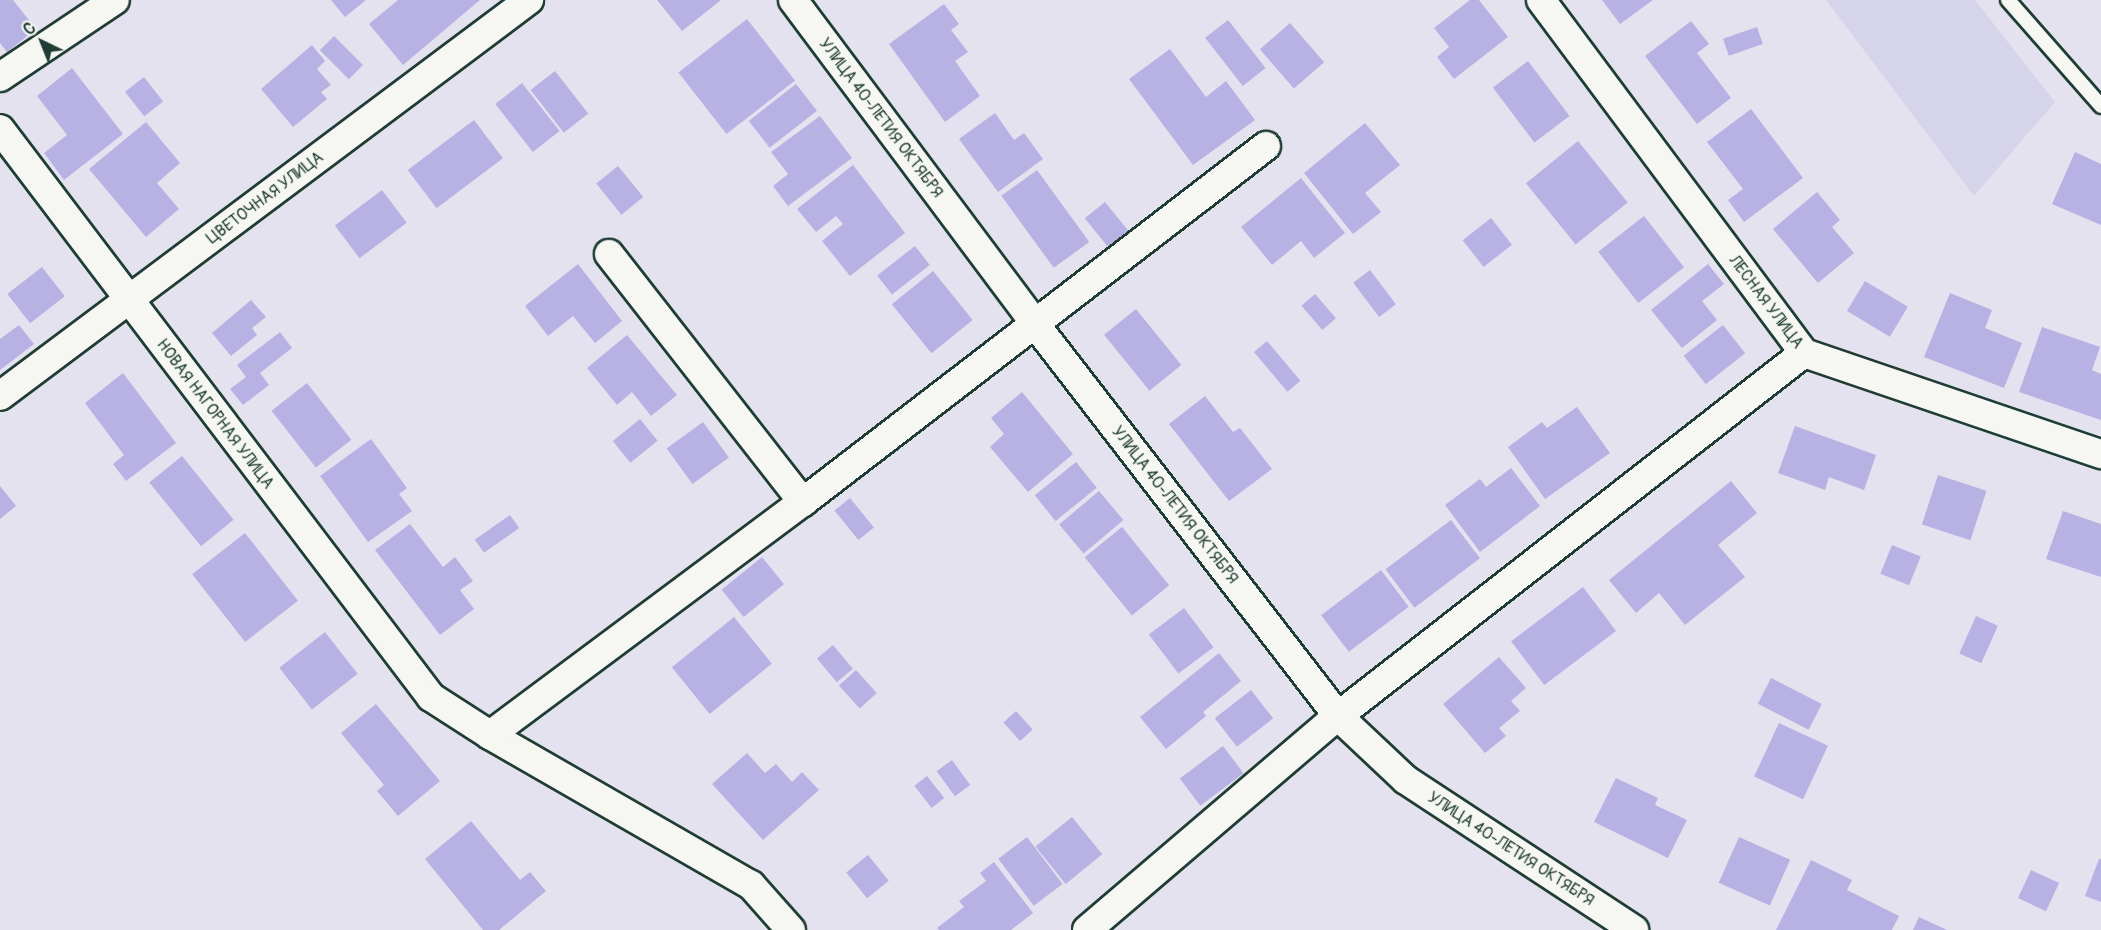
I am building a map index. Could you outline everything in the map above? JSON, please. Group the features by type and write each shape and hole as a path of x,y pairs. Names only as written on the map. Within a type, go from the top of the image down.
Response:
{"street":[{"path":"0,77 115,0"},
{"name":"ЦВЕТОЧНАЯ УЛИЦА","path":"0,396 529,0"},
{"name":"УЛИЦА 40-ЛЕТИЯ ОКТЯБРЯ","path":"793,0 1035,324 1338,716 1406,780 1634,930"},
{"name":"ЛЕСНАЯ УЛИЦА","path":"1541,0 1804,353 2101,454"},
{"name":"НОВАЯ НАГОРНАЯ УЛИЦА","path":"0,129 431,697 490,735 751,885 791,930"},
{"path":"490,735 803,502 1266,146"},
{"path":"609,254 803,502"},
{"path":"1087,930 1338,716 1804,353"}],"lane":[{"path":"2008,0 2101,106"}],"shaded area":[{"path":"1826,0 1975,0 2055,102 1974,196"}],"building":[{"path":"0,0 13,0 36,29 7,52 0,43"},
{"path":"331,0 366,0 345,17"},
{"path":"398,0 480,0 403,65 369,24"},
{"path":"657,0 721,0 682,31"},
{"path":"1470,0 1479,0 1508,37 1454,79 1437,57 1449,47 1434,28"},
{"path":"1602,0 1653,0 1620,24"},
{"path":"944,4 959,24 951,30 968,52 955,61 980,96 945,122 889,44"},
{"path":"747,19 795,80 726,134 678,73"},
{"path":"1228,20 1266,68 1243,86 1205,38"},
{"path":"1691,21 1709,44 1697,53 1731,98 1697,124 1645,56"},
{"path":"1290,23 1324,62 1294,88 1260,49"},
{"path":"1757,27 1763,44 1729,56 1723,39"},
{"path":"334,36 363,65 349,79 320,50"},
{"path":"312,45 325,61 317,69 331,85 321,92 327,99 293,127 261,89"},
{"path":"1170,49 1206,97 1226,81 1255,120 1193,165 1129,79"},
{"path":"1528,61 1570,116 1534,143 1493,87"},
{"path":"72,68 123,134 64,180 44,153 67,135 37,96"},
{"path":"555,71 588,114 564,133 531,90"},
{"path":"144,77 163,101 144,116 125,92"},
{"path":"522,83 560,131 533,152 495,104"},
{"path":"796,84 817,111 770,148 749,121"},
{"path":"1751,109 1803,178 1744,222 1728,200 1743,189 1707,142"},
{"path":"995,113 1014,140 1024,133 1043,159 998,192 959,139"},
{"path":"820,116 852,158 788,206 773,186 788,174 771,152"},
{"path":"474,120 503,158 437,208 408,170"},
{"path":"146,122 180,163 157,183 179,209 146,237 89,169"},
{"path":"1365,123 1400,165 1365,193 1381,212 1353,234 1304,173"},
{"path":"1578,141 1628,202 1576,245 1526,183"},
{"path":"2075,152 2101,164 2101,225 2052,204"},
{"path":"853,165 905,233 850,276 822,241 843,224 836,216 816,232 797,209"},
{"path":"618,166 643,197 621,215 596,184"},
{"path":"1037,170 1089,242 1054,268 1001,196"},
{"path":"1301,178 1345,233 1314,258 1301,241 1272,265 1241,227"},
{"path":"382,190 407,223 360,258 335,226"},
{"path":"1817,192 1840,220 1832,227 1854,253 1818,283 1773,229"},
{"path":"1105,202 1130,233 1110,249 1085,218"},
{"path":"1644,216 1684,267 1638,303 1598,252"},
{"path":"1491,218 1512,245 1484,267 1463,240"},
{"path":"915,246 930,265 892,294 877,276"},
{"path":"578,264 622,321 595,343 573,316 548,336 525,306"},
{"path":"1708,264 1724,284 1702,301 1717,320 1682,348 1651,310"},
{"path":"42,267 65,296 30,323 7,294"},
{"path":"1370,270 1396,304 1379,317 1353,283"},
{"path":"933,271 973,320 931,353 892,304"},
{"path":"1865,281 1908,307 1890,337 1847,311"},
{"path":"1950,293 1992,310 1985,328 2022,343 2004,388 1924,357"},
{"path":"1315,294 1336,318 1322,330 1301,306"},
{"path":"251,300 266,317 252,328 257,335 231,356 212,333"},
{"path":"1136,309 1181,365 1149,391 1104,335"},
{"path":"19,325 34,344 0,370 0,339"},
{"path":"1723,325 1745,353 1706,384 1684,356"},
{"path":"2042,327 2100,347 2092,370 2101,374 2101,420 2019,392"},
{"path":"280,332 292,348 260,373 269,385 243,405 230,389 246,377 237,365"},
{"path":"627,335 677,395 651,416 632,392 617,405 587,368"},
{"path":"1267,341 1300,381 1287,392 1254,352"},
{"path":"123,373 176,443 126,481 113,464 124,455 85,403"},
{"path":"307,383 351,440 316,467 272,411"},
{"path":"1022,392 1073,454 1028,492 990,447 1004,434 991,418"},
{"path":"1205,396 1233,432 1240,428 1272,469 1229,501 1169,424"},
{"path":"1577,407 1610,453 1545,499 1508,447 1542,422 1547,428"},
{"path":"640,419 658,441 630,463 613,441"},
{"path":"703,422 729,458 692,484 667,448"},
{"path":"1795,426 1876,455 1864,490 1829,477 1825,490 1778,473"},
{"path":"371,439 407,488 399,494 412,511 368,542 320,476"},
{"path":"182,456 234,520 201,546 149,482"},
{"path":"1076,462 1097,488 1056,521 1035,495"},
{"path":"1511,468 1540,506 1480,552 1445,505 1480,479 1486,487"},
{"path":"1938,475 1987,491 1970,540 1922,524"},
{"path":"1731,481 1757,513 1718,545 1745,577 1685,625 1659,593 1636,613 1609,580"},
{"path":"0,486 16,506 0,519"},
{"path":"1099,491 1123,520 1084,554 1059,524"},
{"path":"850,498 874,528 858,540 834,511"},
{"path":"2063,511 2101,524 2101,577 2046,559"},
{"path":"510,515 519,528 484,553 475,540"},
{"path":"1451,520 1480,558 1414,608 1386,569"},
{"path":"410,524 443,567 455,557 473,581 460,590 474,609 440,635 375,550"},
{"path":"1122,527 1169,585 1132,615 1085,557"},
{"path":"245,533 298,601 245,642 192,574"},
{"path":"1892,545 1921,557 1909,585 1880,574"},
{"path":"762,557 784,584 744,617 722,590"},
{"path":"1381,570 1409,607 1349,652 1321,615"},
{"path":"1583,587 1616,631 1544,685 1511,641"},
{"path":"1184,608 1213,647 1178,674 1149,634"},
{"path":"1976,616 1998,626 1981,663 1959,653"},
{"path":"734,617 772,664 710,714 672,667"},
{"path":"325,632 358,674 312,709 279,668"},
{"path":"833,645 853,669 837,682 817,658"},
{"path":"1219,653 1241,681 1203,712 1206,716 1166,749 1140,717"},
{"path":"1499,657 1526,688 1511,701 1520,711 1499,728 1506,736 1485,753 1443,704"},
{"path":"856,670 877,693 860,708 839,685"},
{"path":"1771,678 1822,704 1809,730 1758,704"},
{"path":"1251,690 1273,718 1237,747 1215,718"},
{"path":"376,704 440,781 398,816 377,791 384,785 341,733"},
{"path":"1016,711 1033,730 1020,741 1003,722"},
{"path":"1779,723 1828,746 1803,799 1754,776"},
{"path":"1223,746 1243,773 1200,806 1180,778"},
{"path":"747,753 765,773 776,764 792,782 802,772 819,790 763,840 712,784"},
{"path":"952,760 970,785 955,796 937,771"},
{"path":"927,776 944,798 932,808 914,786"},
{"path":"1616,778 1658,798 1655,805 1687,820 1668,858 1594,822"},
{"path":"1072,817 1102,854 1066,884 1035,847"},
{"path":"471,821 520,880 530,872 546,891 499,930 483,930 425,859"},
{"path":"1027,837 1063,884 1034,906 998,859"},
{"path":"1739,837 1790,860 1770,905 1719,883"},
{"path":"868,855 889,881 867,898 846,873"},
{"path":"2099,859 2101,859 2101,902 2085,896"},
{"path":"1811,860 1852,880 1847,890 1899,916 1892,930 1776,930"},
{"path":"994,862 1033,913 1011,930 939,930 937,928 964,907 959,901 986,881 980,873"},
{"path":"2031,870 2059,883 2046,911 2018,898"},
{"path":"1919,917 1947,930 1913,930"}]}
